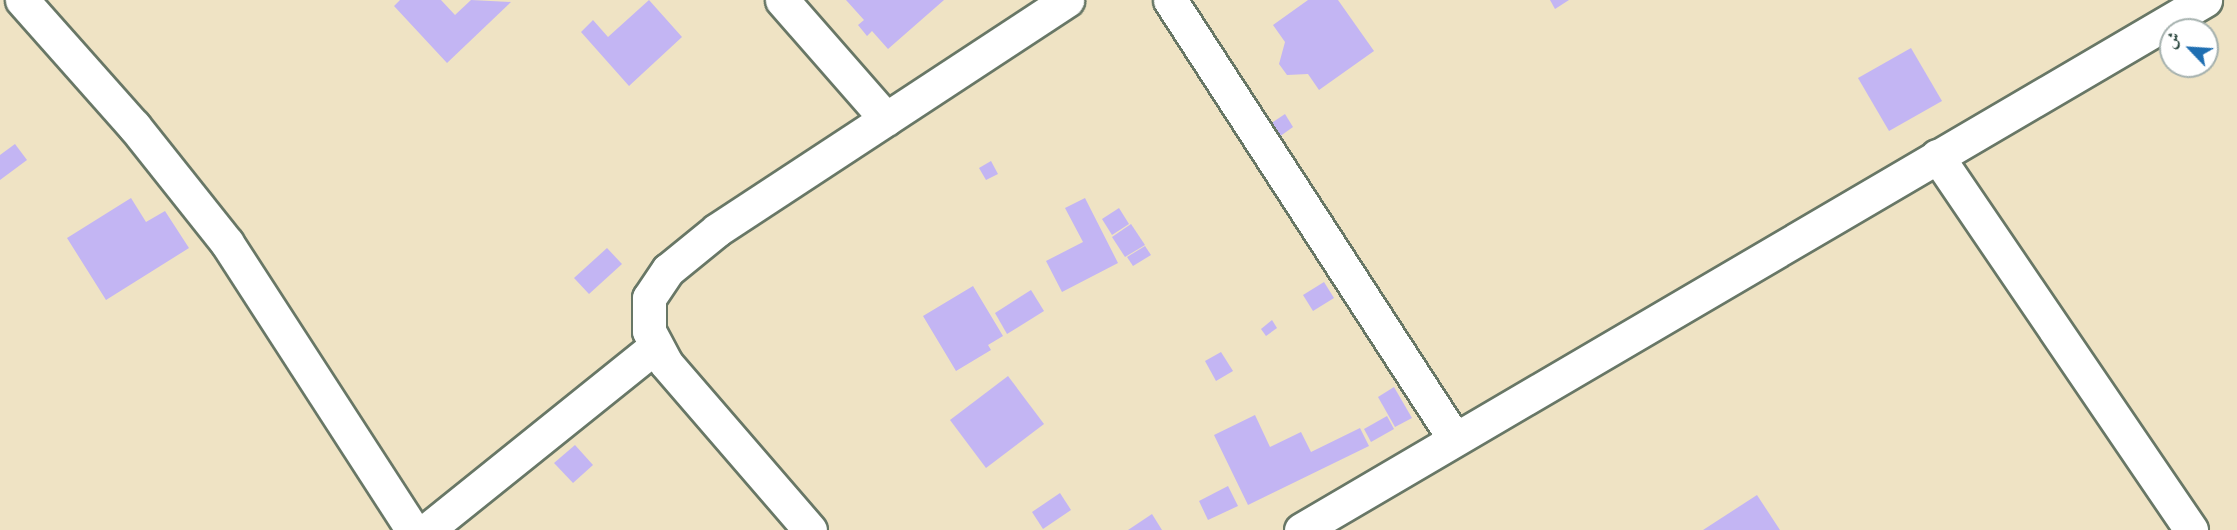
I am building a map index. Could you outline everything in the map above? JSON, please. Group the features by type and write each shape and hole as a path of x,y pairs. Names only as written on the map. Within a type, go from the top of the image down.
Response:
{"street":[{"path":"22,0 134,126 226,243 413,530"},
{"path":"782,0 886,119"},
{"path":"810,530 678,378 656,346 646,312 649,298 668,270 717,230 1066,0"},
{"path":"1170,0 1454,438"},
{"path":"1301,530 1454,438 2205,0"},
{"path":"1937,156 2192,530"},
{"path":"427,530 656,346"}],"building":[{"path":"400,0 441,0 455,15 471,0 511,2 447,63 394,6"},
{"path":"649,0 682,37 629,86 581,32 593,20 608,37"},
{"path":"846,0 944,0 888,49 872,31 867,36 858,25 864,20"},
{"path":"1308,0 1338,0 1374,51 1319,90 1308,74 1287,75 1279,64 1285,42 1273,25"},
{"path":"1550,0 1569,0 1555,9"},
{"path":"1911,48 1942,101 1889,131 1858,78"},
{"path":"1285,114 1293,127 1279,137 1270,124"},
{"path":"15,144 27,160 0,180 0,155"},
{"path":"991,161 998,174 986,180 979,168"},
{"path":"131,198 146,222 165,211 189,248 106,300 67,238"},
{"path":"1085,198 1118,263 1062,292 1046,261 1083,242 1065,208"},
{"path":"1119,208 1129,224 1112,235 1102,219"},
{"path":"1131,224 1145,245 1125,257 1112,237"},
{"path":"1145,246 1151,255 1133,266 1127,257"},
{"path":"607,248 622,264 589,294 574,278"},
{"path":"1324,282 1334,298 1313,311 1303,295"},
{"path":"973,286 1003,336 988,345 991,350 956,371 923,316"},
{"path":"1031,290 1044,311 1007,334 995,313"},
{"path":"1272,320 1277,328 1266,336 1261,329"},
{"path":"1221,352 1233,371 1216,381 1205,361"},
{"path":"1008,376 1044,424 986,468 950,420"},
{"path":"1394,387 1412,418 1395,427 1378,397"},
{"path":"1255,415 1270,447 1301,432 1311,452 1360,428 1369,446 1248,505 1214,435"},
{"path":"1387,416 1394,429 1371,442 1364,429"},
{"path":"575,445 593,465 573,483 554,463"},
{"path":"1228,486 1238,506 1208,520 1199,501"},
{"path":"1060,493 1071,510 1043,529 1032,512"},
{"path":"1757,495 1780,530 1703,530"},
{"path":"1152,514 1162,530 1128,530"}]}
